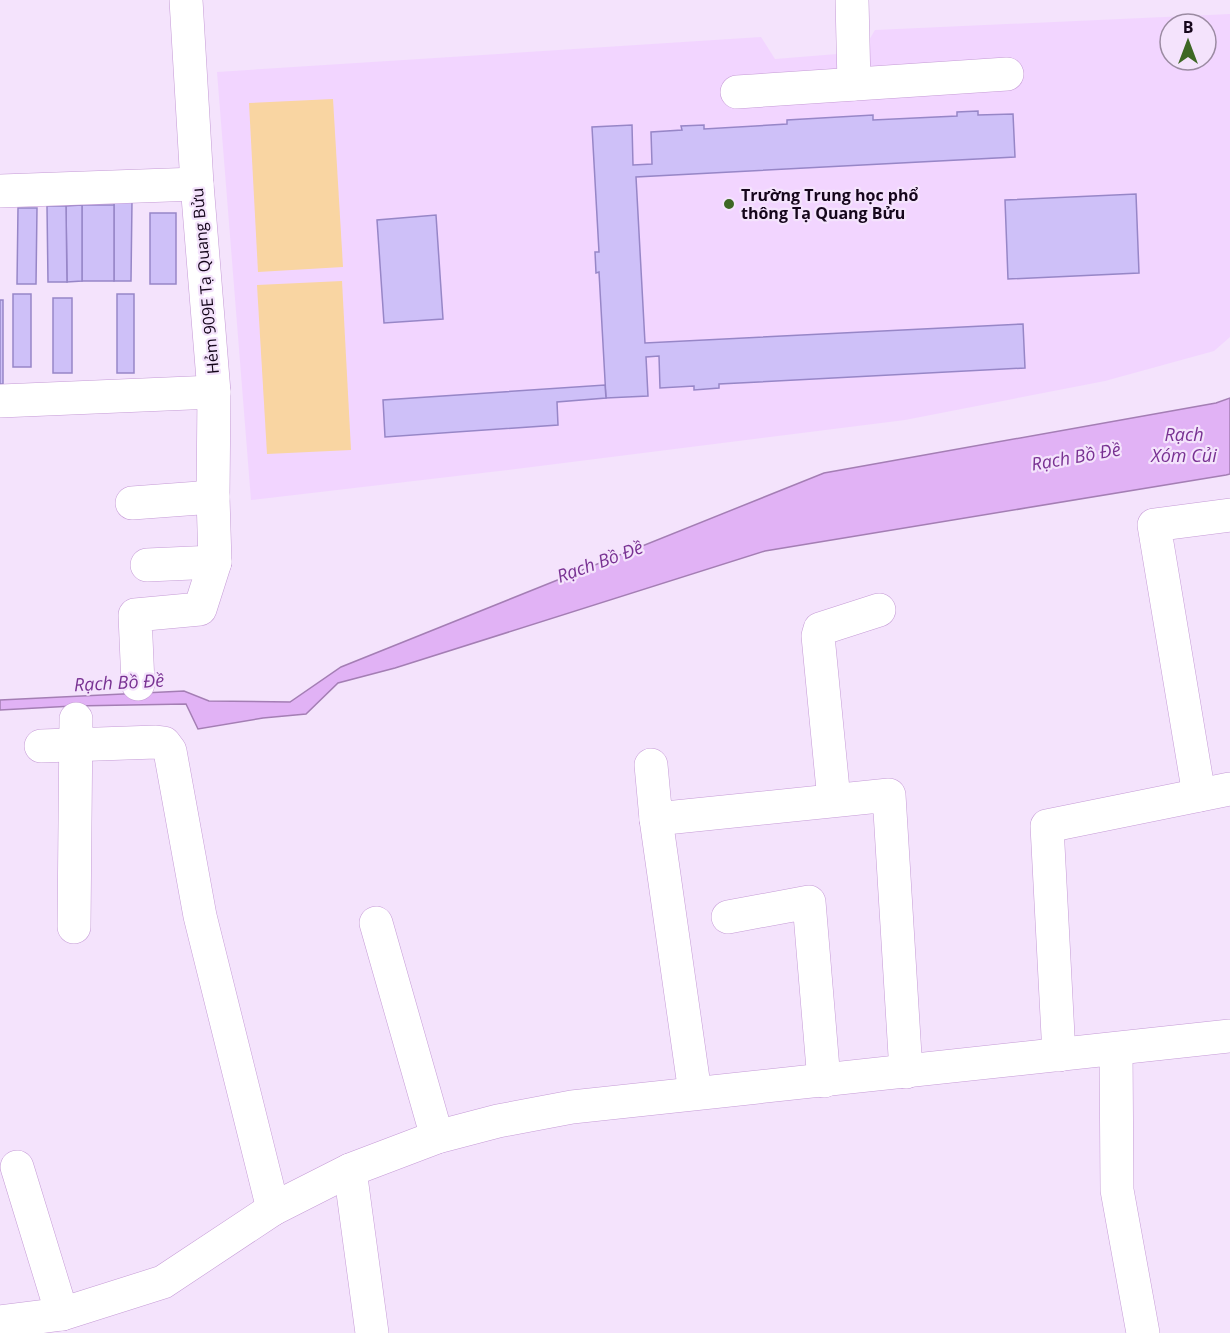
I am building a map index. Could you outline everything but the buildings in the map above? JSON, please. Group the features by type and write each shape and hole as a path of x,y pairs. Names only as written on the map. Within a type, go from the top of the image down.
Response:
{"street":[{"name":"Hẻm 909E Tạ Quang Bửu","path":"138,684 135,615 200,609 215,562 214,392 197,184 186,0"},
{"path":"852,0 854,84"},
{"path":"737,92 1007,74"},
{"path":"0,191 197,184"},
{"path":"0,401 214,392"},
{"path":"132,503 213,497"},
{"path":"1059,1055 1047,826 1215,792 1154,525 1230,515"},
{"path":"147,565 215,562"},
{"path":"834,800 818,636 820,629 879,610"},
{"path":"41,746 77,732 164,743 170,751 200,916 273,1209"},
{"path":"74,927 77,732"},
{"path":"651,765 656,819 695,1093"},
{"path":"656,819 889,795 906,1072"},
{"path":"728,917 809,902 824,1081"},
{"path":"376,923 437,1137"},
{"path":"0,1322 62,1314 163,1282 273,1209 350,1170 437,1137 498,1121 572,1107 1230,1036"},
{"path":"1116,1049 1117,1190 1143,1333"},
{"path":"17,1167 62,1314"},
{"path":"350,1170 372,1333"}],"shaded area":[{"name":"Trường Trung học phổ thông Tạ Quang Bửu","path":"1230,14 1230,337 1214,351 1105,381 905,420 251,500 217,72 761,37 775,59 862,52 875,30 1158,17 1158,72 1218,72 1218,15"},
{"path":"333,99 343,267 258,272 249,103"},
{"path":"342,281 351,450 267,454 257,285"}],"water":[{"name":"Rạch Xóm Củi","path":"1230,398 1230,474 765,551 395,668 338,683 306,714 263,718 198,729 186,704 0,710 0,700 184,691 209,701 290,702 341,667 824,473 1216,403"}],"place":[{"name":"Trường Trung học phổ thông Tạ Quang Bửu","path":"729,204"}],"water label":[{"name":"Rạch Bồ Đề","path":"1076,457"},
{"name":"Rạch Bồ Đề","path":"600,562"},
{"name":"Rạch Bồ Đề","path":"119,683"}]}
